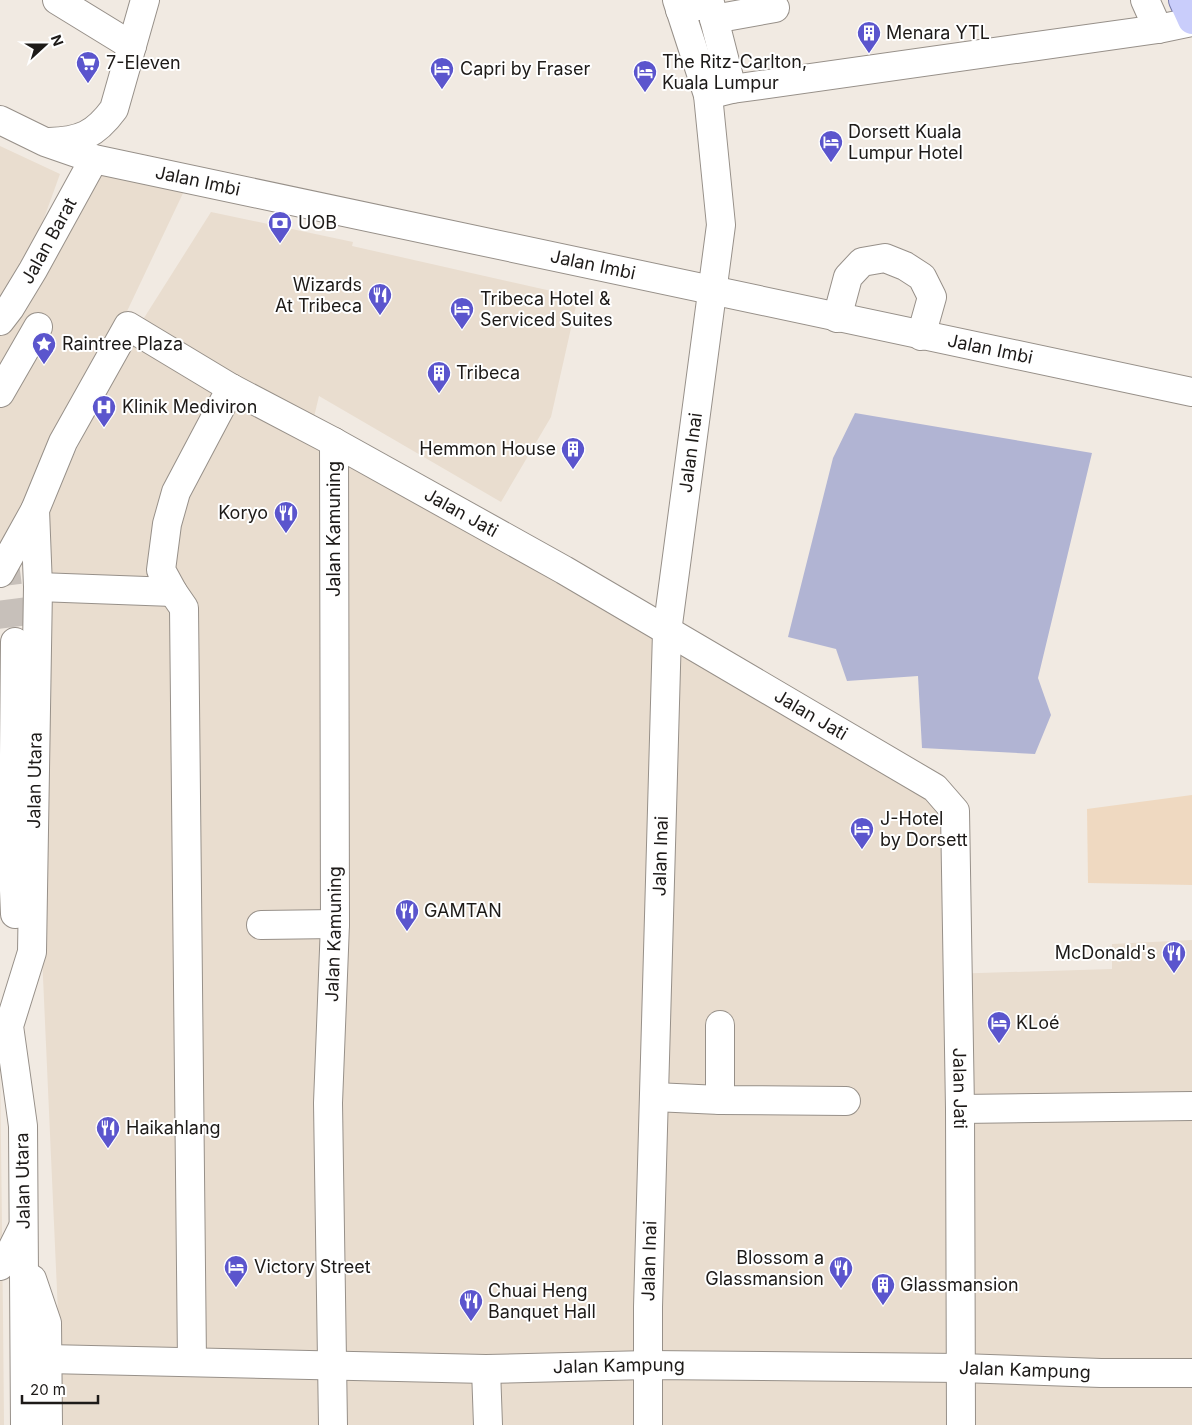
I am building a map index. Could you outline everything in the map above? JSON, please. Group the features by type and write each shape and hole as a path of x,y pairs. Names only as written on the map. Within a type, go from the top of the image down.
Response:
{"main road":[{"path":"1182,0 1192,21"}],"street":[{"path":"57,0 132,46"},
{"path":"44,142 66,141 87,136 103,124 114,109 144,0"},
{"path":"1145,0 1158,29"},
{"path":"710,3 714,19 720,92 678,5 710,3"},
{"path":"714,19 775,8"},
{"path":"720,92 1158,29 1192,21"},
{"name":"Jalan Inai","path":"648,1425 654,1097 667,632 721,225 720,92"},
{"name":"Jalan Imbi","path":"0,120 44,142 94,160 1192,392"},
{"name":"Jalan Barat","path":"3,310 94,160"},
{"path":"837,318 848,277 862,262 885,258 905,266 922,277 932,297 921,336"},
{"name":"Jalan Jati","path":"128,326 231,388 334,442 564,570 935,788 954,811 960,1109 961,1425"},
{"name":"Jalan Utara","path":"30,1425 24,1252 23,1126 9,1026 9,989 32,952 38,587 35,510 63,442 128,326"},
{"path":"0,393 38,327"},
{"path":"192,1362 184,608 161,570 167,524 176,492 231,388"},
{"name":"Jalan Kamuning","path":"333,1425 328,1103 335,924 334,442"},
{"path":"0,573 35,510"},
{"path":"38,587 173,592"},
{"path":"9,989 13,867 15,642"},
{"path":"261,925 335,924"},
{"path":"720,1025 720,1100"},
{"path":"654,1097 720,1100 846,1101"},
{"path":"960,1109 1192,1106"},
{"path":"0,1266 9,1255 24,1225"},
{"name":"Jalan Utara","path":"24,1252 47,1323 47,1359 30,1425"},
{"name":"Jalan Kampung","path":"47,1359 486,1369 648,1365 961,1368 1101,1373 1192,1373"},
{"path":"486,1369 488,1425"}],"shaded area":[{"path":"0,146 60,174 26,268 0,303"},
{"path":"97,169 185,189 0,579 0,330"},
{"path":"211,212 353,242 352,246 578,297 551,417 501,502 319,396 309,438 928,796 945,815 948,974 1112,969 1112,944 1192,940 1192,1425 63,1425 42,955 45,511 144,318"},
{"path":"1192,795 1192,885 1088,883 1087,809"},
{"path":"0,1057 3,1315 4,1425 0,1425"}],"water":[{"path":"855,413 1092,453 1038,678 1051,715 1035,754 922,748 918,676 847,681 836,649 788,637 833,458"}],"tunnel":[{"path":"0,559 6,571 15,642"}],"place":[{"name":"Menara YTL","path":"869,54"},
{"name":"7-Eleven","path":"88,84"},
{"name":"Capri by Fraser","path":"442,90"},
{"name":"The Ritz-Carlton, Kuala Lumpur","path":"645,93"},
{"name":"Dorsett Kuala Lumpur Hotel","path":"831,163"},
{"name":"UOB","path":"280,244"},
{"name":"Wizards At Tribeca","path":"380,316"},
{"name":"Tribeca Hotel & Serviced Suites","path":"462,330"},
{"name":"Raintree Plaza","path":"44,365"},
{"name":"Tribeca","path":"439,394"},
{"name":"Klinik Mediviron","path":"104,428"},
{"name":"Hemmon House","path":"573,470"},
{"name":"Koryo","path":"286,534"},
{"name":"J-Hotel by Dorsett","path":"862,850"},
{"name":"GAMTAN","path":"407,932"},
{"name":"McDonald's","path":"1174,974"},
{"name":"KLoé","path":"999,1044"},
{"name":"Haikahlang","path":"108,1149"},
{"name":"Victory Street","path":"236,1288"},
{"name":"Blossom a Glassmansion","path":"841,1289"},
{"name":"Glassmansion","path":"883,1306"},
{"name":"Chuai Heng Banquet Hall","path":"471,1322"}]}
